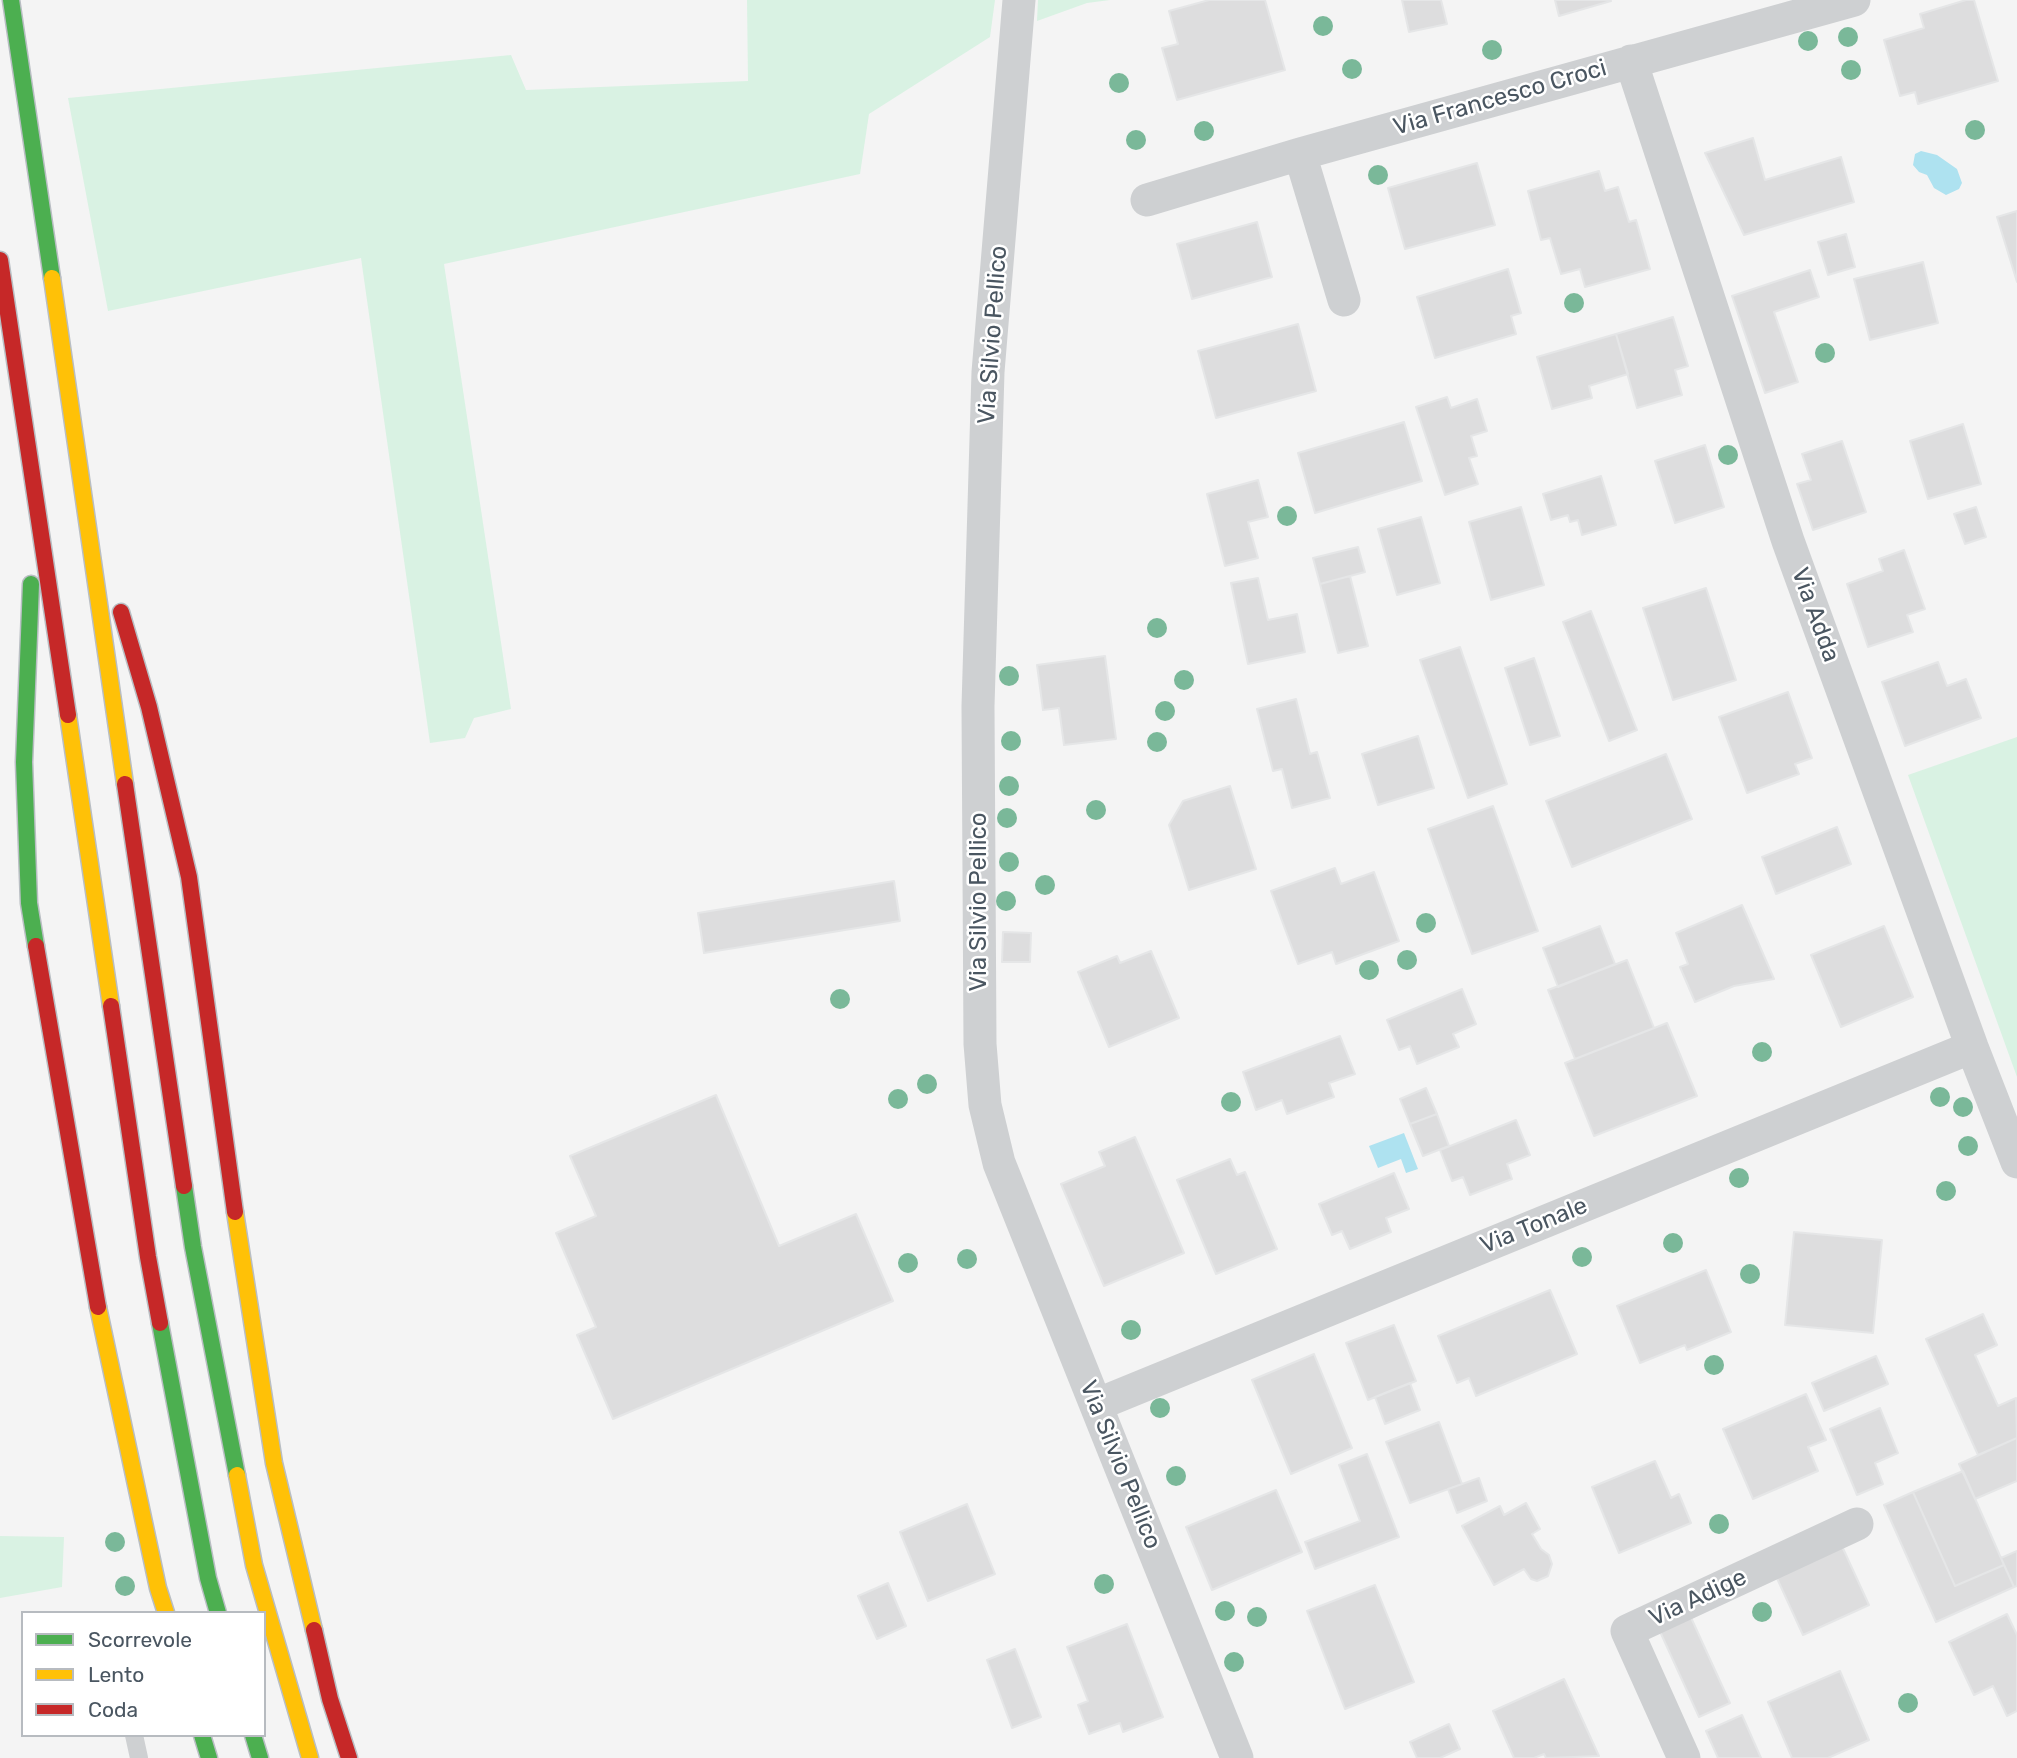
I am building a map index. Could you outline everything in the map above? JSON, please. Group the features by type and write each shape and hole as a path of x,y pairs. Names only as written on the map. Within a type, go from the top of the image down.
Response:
{"highway":[{"path":"11,0 193,1247 254,1565 310,1758"},
{"path":"0,260 148,1257 208,1578 217,1611"},
{"path":"83,486 149,707 189,877 243,1265 274,1463 330,1699 349,1758"},
{"path":"35,494 24,762 29,903 89,1265 155,1574 165,1611"},
{"path":"203,1737 209,1758"},
{"path":"254,1737 260,1758"}],"street":[{"name":"Via Silvio Pellico","path":"1019,0 988,372 978,706 981,1044 985,1105 999,1163 1237,1758"},
{"name":"Via Francesco Croci","path":"1147,200 1300,154 1854,0"},
{"name":"Via Adda","path":"1631,61 1788,541 1972,1047 2017,1162"},
{"path":"1300,154 1344,300"},
{"name":"Via Tonale","path":"1096,1405 1972,1047"},
{"name":"Via Adige","path":"1684,1758 1627,1631 1857,1524"}],"lane":[{"path":"134,1737 139,1758"}],"green space":[{"path":"747,0 995,0 990,37 869,114 860,174 444,264 511,709 474,718 465,738 430,743 361,258 108,311 68,98 511,55 526,90 748,81"},
{"path":"1038,0 1110,0 1087,3 1037,21"},
{"path":"2017,737 2017,1077 1908,775"},
{"path":"0,1536 64,1537 62,1587 0,1598"}],"water":[{"path":"1921,151 1937,155 1957,169 1962,183 1959,189 1946,195 1934,188 1927,175 1919,172 1913,165 1915,154"},
{"path":"1404,1133 1418,1169 1406,1173 1401,1159 1378,1168 1369,1146"}],"building":[{"path":"1209,0 1265,0 1285,70 1177,100 1162,48 1178,44 1169,11"},
{"path":"1402,0 1441,0 1447,24 1409,32"},
{"path":"1555,0 1610,0 1611,1 1559,16"},
{"path":"1974,0 1998,81 1918,104 1915,92 1900,96 1884,40 1924,28 1920,14"},
{"path":"1753,138 1765,180 1841,157 1854,202 1744,235 1705,153"},
{"path":"1477,163 1495,225 1405,249 1388,188"},
{"path":"1599,171 1605,191 1618,187 1629,222 1636,220 1650,269 1585,287 1580,269 1561,274 1550,238 1541,240 1528,191"},
{"path":"2017,211 2017,282 1997,217"},
{"path":"1257,222 1272,277 1192,299 1177,244"},
{"path":"1846,234 1855,267 1828,275 1818,242"},
{"path":"1923,262 1938,323 1870,340 1854,279"},
{"path":"1508,269 1521,313 1511,316 1516,334 1435,358 1417,297"},
{"path":"1810,270 1819,297 1774,312 1798,382 1765,393 1732,296"},
{"path":"1673,317 1688,366 1675,370 1682,395 1637,408 1616,334"},
{"path":"1298,324 1316,391 1216,418 1198,351"},
{"path":"1616,334 1628,374 1589,386 1592,398 1552,409 1537,357"},
{"path":"1447,397 1451,408 1477,399 1487,431 1471,436 1477,456 1469,458 1478,484 1445,495 1416,407"},
{"path":"1404,422 1422,481 1315,513 1298,453"},
{"path":"1963,424 1981,484 1928,499 1910,441"},
{"path":"1842,441 1866,512 1813,530 1797,484 1811,480 1802,454"},
{"path":"1705,445 1724,507 1675,523 1655,461"},
{"path":"1601,476 1616,525 1582,535 1578,520 1570,522 1568,515 1551,520 1543,494"},
{"path":"1258,480 1268,517 1248,522 1258,558 1225,566 1207,494"},
{"path":"1521,507 1544,585 1491,600 1469,522"},
{"path":"1976,507 1986,537 1965,544 1954,514"},
{"path":"1421,517 1440,583 1397,595 1378,529"},
{"path":"1358,547 1365,572 1320,584 1313,558"},
{"path":"1904,550 1925,609 1907,615 1913,632 1868,647 1847,584 1883,571 1879,559"},
{"path":"1350,576 1368,646 1338,653 1320,584"},
{"path":"1258,578 1268,620 1297,614 1305,652 1248,664 1231,583"},
{"path":"1706,588 1736,680 1673,700 1643,608"},
{"path":"1591,611 1637,730 1609,741 1563,622"},
{"path":"1460,647 1507,784 1468,798 1420,660"},
{"path":"1105,656 1116,739 1064,745 1059,708 1043,710 1037,665"},
{"path":"1534,658 1560,736 1530,745 1505,668"},
{"path":"1938,662 1947,686 1966,679 1981,718 1905,746 1882,682"},
{"path":"1788,692 1812,758 1795,764 1799,774 1747,793 1719,717"},
{"path":"1296,699 1310,754 1317,752 1330,798 1292,808 1282,769 1273,771 1257,709"},
{"path":"1418,736 1434,788 1378,805 1362,754"},
{"path":"1666,754 1692,819 1572,867 1546,801"},
{"path":"1230,786 1256,869 1189,890 1169,825 1183,801"},
{"path":"1493,806 1538,931 1472,954 1428,829"},
{"path":"1837,827 1851,864 1776,894 1762,857"},
{"path":"1335,868 1341,884 1374,872 1399,941 1336,964 1332,952 1298,964 1271,891"},
{"path":"894,881 900,921 704,953 698,913"},
{"path":"1742,905 1774,979 1734,986 1695,1002 1680,967 1688,964 1676,933"},
{"path":"1600,926 1615,964 1558,987 1543,948"},
{"path":"1884,926 1913,997 1841,1027 1811,955"},
{"path":"1003,932 1031,933 1030,962 1002,962"},
{"path":"1151,951 1179,1018 1109,1047 1078,972 1117,956 1120,963"},
{"path":"1627,960 1654,1028 1575,1059 1548,990"},
{"path":"1462,989 1476,1024 1453,1034 1459,1047 1417,1064 1410,1046 1399,1050 1387,1020"},
{"path":"1667,1023 1697,1096 1594,1136 1565,1063"},
{"path":"1340,1036 1355,1074 1329,1083 1334,1097 1287,1114 1282,1100 1256,1110 1243,1072"},
{"path":"1426,1088 1437,1114 1410,1124 1400,1099"},
{"path":"716,1095 779,1246 856,1214 893,1301 613,1419 577,1335 596,1327 556,1233 596,1216 570,1156"},
{"path":"1437,1114 1449,1146 1423,1156 1410,1124"},
{"path":"1516,1120 1530,1155 1507,1164 1512,1179 1470,1195 1463,1177 1452,1181 1440,1150"},
{"path":"1135,1137 1184,1253 1104,1286 1061,1184 1105,1166 1099,1152"},
{"path":"1230,1159 1237,1175 1245,1172 1277,1249 1216,1274 1177,1180"},
{"path":"1394,1173 1409,1209 1386,1218 1391,1232 1350,1249 1342,1231 1332,1235 1319,1204"},
{"path":"1794,1232 1882,1240 1873,1333 1785,1325"},
{"path":"1706,1270 1731,1332 1687,1350 1685,1345 1640,1363 1617,1306"},
{"path":"1550,1290 1577,1354 1476,1396 1469,1378 1457,1383 1438,1336"},
{"path":"1983,1314 1997,1345 1975,1355 1998,1406 2016,1398 2017,1438 1978,1455 1926,1339"},
{"path":"1394,1325 1416,1381 1368,1400 1346,1343"},
{"path":"1314,1354 1352,1448 1291,1474 1252,1380"},
{"path":"1876,1356 1888,1384 1824,1411 1812,1383"},
{"path":"1410,1383 1420,1410 1385,1424 1375,1397"},
{"path":"1806,1394 1826,1440 1808,1447 1818,1471 1753,1499 1723,1429"},
{"path":"1880,1408 1898,1453 1875,1463 1883,1484 1857,1495 1830,1429"},
{"path":"1439,1422 1462,1484 1410,1503 1386,1442"},
{"path":"2017,1438 2017,1481 1975,1499 1959,1464"},
{"path":"1367,1454 1399,1537 1315,1569 1305,1542 1360,1521 1339,1465"},
{"path":"1655,1461 1671,1498 1679,1494 1691,1523 1619,1553 1592,1487"},
{"path":"1963,1471 2004,1565 1955,1586 1913,1492"},
{"path":"1479,1478 1487,1501 1457,1513 1448,1489"},
{"path":"1276,1490 1302,1552 1212,1590 1186,1527"},
{"path":"1913,1492 1955,1586 2004,1565 2014,1587 1936,1622 1884,1505"},
{"path":"1526,1503 1540,1529 1532,1534 1541,1549 1549,1555 1552,1564 1548,1576 1537,1581 1531,1579 1524,1569 1494,1585 1462,1526 1500,1506 1504,1515"},
{"path":"967,1504 995,1574 928,1601 900,1532"},
{"path":"1841,1544 1869,1605 1803,1635 1775,1574"},
{"path":"2017,1551 2017,1586 2014,1587 2001,1558"},
{"path":"888,1583 906,1626 877,1639 858,1596"},
{"path":"1375,1585 1414,1682 1345,1709 1307,1611"},
{"path":"1688,1611 1730,1703 1699,1717 1657,1625"},
{"path":"2007,1614 2017,1635 2017,1711 2007,1716 1993,1686 1974,1695 1949,1642"},
{"path":"1127,1624 1163,1717 1123,1732 1120,1723 1089,1734 1078,1705 1088,1701 1067,1647"},
{"path":"1015,1649 1041,1717 1012,1728 987,1660"},
{"path":"1840,1671 1869,1740 1828,1758 1792,1758 1768,1702"},
{"path":"1564,1679 1599,1756 1546,1758 1544,1754 1534,1758 1514,1758 1493,1711"},
{"path":"1742,1715 1761,1758 1718,1758 1706,1731"},
{"path":"1449,1724 1460,1749 1440,1758 1417,1758 1410,1742"}],"traffic: fast":[{"path":"11,0 52,278"},
{"path":"31,584 24,762 29,903 36,946"},
{"path":"184,1186 193,1247 237,1475"},
{"path":"160,1323 208,1578 217,1611"},
{"path":"203,1737 209,1758"},
{"path":"254,1737 260,1758"}],"traffic: slow":[{"path":"52,278 125,784"},
{"path":"68,715 111,1006"},
{"path":"235,1212 274,1463 314,1630"},
{"path":"98,1307 158,1588 165,1611"},
{"path":"237,1475 254,1565 310,1758"}],"traffic: jam":[{"path":"0,260 68,715"},
{"path":"121,612 149,707 189,877 235,1212"},
{"path":"125,784 184,1186"},
{"path":"36,946 98,1307"},
{"path":"111,1006 160,1323"},
{"path":"314,1630 330,1699 349,1758"}]}
